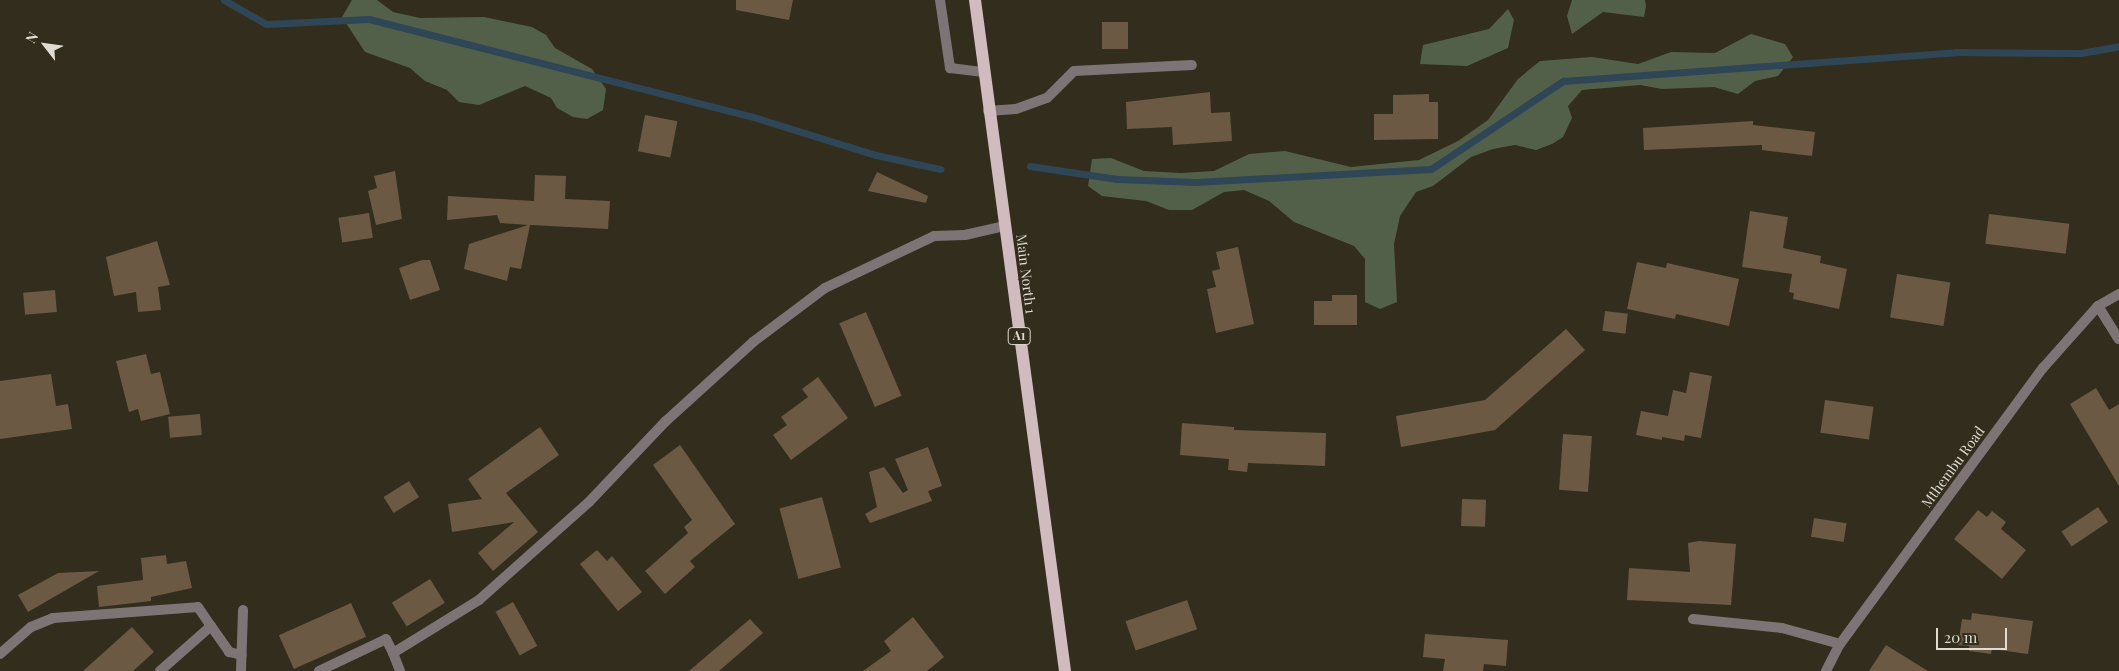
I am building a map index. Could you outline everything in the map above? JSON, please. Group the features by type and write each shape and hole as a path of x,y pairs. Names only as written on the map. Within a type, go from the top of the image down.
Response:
{"main road":[{"name":"Main North 1","path":"974,0 1065,671"}],"street":[{"path":"940,0 950,68 984,72"},
{"path":"988,111 1016,108 1046,98 1074,71 1192,65"},
{"path":"393,653 479,600 589,502 666,421 753,342 825,288 934,236 965,235 1005,226"},
{"name":"Mthembu Road","path":"1826,671 1840,644 2043,368 2098,306 2119,294"},
{"path":"2098,306 2119,339"},
{"path":"0,654 31,627 54,618 198,607 229,652 242,655"},
{"path":"241,671 243,610"},
{"path":"1693,619 1782,628 1840,644"},
{"path":"160,671 211,626"},
{"path":"319,671 386,639 400,671"}],"green space":[{"path":"352,0 377,0 393,12 420,18 484,17 532,27 546,35 555,48 592,69 606,89 603,110 587,119 573,117 557,108 551,98 525,86 479,105 459,102 447,90 425,81 410,68 365,52 342,17"},
{"path":"1572,0 1645,0 1646,6 1644,17 1603,12 1572,34 1567,16"},
{"path":"1508,9 1514,20 1508,48 1467,66 1420,64 1423,45 1489,29"},
{"path":"1751,34 1785,44 1793,57 1778,76 1755,81 1738,94 1714,87 1662,89 1640,85 1582,90 1568,106 1572,118 1563,137 1552,144 1536,150 1515,145 1493,149 1471,157 1433,186 1416,192 1400,216 1394,244 1397,302 1380,309 1365,302 1365,259 1354,246 1294,222 1269,201 1244,190 1224,192 1192,210 1169,210 1146,201 1102,196 1088,186 1092,159 1111,158 1144,171 1181,173 1214,171 1249,154 1285,151 1351,167 1419,160 1458,141 1488,120 1518,79 1540,61 1592,57 1638,64 1671,52 1715,53"}],"building":[{"path":"736,0 793,0 789,20 736,10"},
{"path":"1102,22 1128,22 1128,49 1102,49"},
{"path":"1210,92 1211,113 1230,112 1232,141 1173,145 1172,127 1127,129 1126,102"},
{"path":"1429,94 1429,102 1438,102 1438,139 1374,140 1374,114 1393,114 1393,95"},
{"path":"645,115 677,121 670,158 638,151"},
{"path":"1753,121 1753,125 1815,132 1812,156 1762,150 1762,145 1644,150 1643,128"},
{"path":"395,171 402,219 376,225 368,191 377,188 374,176"},
{"path":"877,172 928,196 926,203 868,191"},
{"path":"535,175 566,176 565,199 610,201 608,229 530,225 521,269 510,267 507,281 464,269 469,244 528,225 500,223 497,215 447,220 448,196 534,201"},
{"path":"1750,211 1788,217 1783,248 1821,256 1820,263 1847,269 1839,309 1793,299 1794,293 1789,292 1792,274 1742,267"},
{"path":"369,213 373,238 342,243 338,218"},
{"path":"1989,214 2069,224 2066,254 1985,244"},
{"path":"157,241 170,285 158,287 161,310 138,312 136,292 114,296 106,257"},
{"path":"1238,247 1254,324 1216,333 1207,289 1216,287 1212,271 1220,269 1216,252"},
{"path":"422,260 430,260 440,290 410,300 399,268"},
{"path":"1637,262 1666,268 1667,263 1739,279 1729,326 1676,314 1675,319 1627,309"},
{"path":"1897,274 1950,282 1943,326 1890,317"},
{"path":"55,290 57,312 25,315 23,293"},
{"path":"1332,295 1357,295 1357,325 1314,325 1314,301 1332,301"},
{"path":"1605,311 1628,314 1625,334 1603,331"},
{"path":"866,312 902,396 875,407 839,323"},
{"path":"1566,329 1585,350 1495,430 1401,447 1396,416 1485,400"},
{"path":"146,354 151,374 160,372 170,414 141,421 138,409 129,412 116,361"},
{"path":"1690,372 1712,376 1701,438 1685,435 1684,441 1662,437 1662,440 1636,435 1641,411 1668,416 1673,390 1686,393"},
{"path":"51,374 56,406 68,404 72,429 0,439 0,381"},
{"path":"818,377 848,418 791,460 773,435 787,425 781,417 808,397 802,389"},
{"path":"2096,388 2109,410 2119,404 2119,486 2070,404"},
{"path":"1825,400 1874,407 1869,439 1820,433"},
{"path":"200,414 202,435 170,438 168,417"},
{"path":"1182,423 1234,427 1234,430 1326,433 1325,466 1248,463 1247,472 1228,470 1229,459 1180,455"},
{"path":"540,427 559,455 506,493 538,532 493,571 478,553 514,522 452,532 448,504 482,499 468,479"},
{"path":"1563,434 1592,436 1588,492 1559,490"},
{"path":"680,445 735,524 690,561 695,567 665,594 645,571 688,533 684,527 692,520 653,465"},
{"path":"928,447 942,486 928,491 932,501 870,523 865,514 877,507 869,472 884,467 903,493 908,490 895,459"},
{"path":"409,481 419,497 394,513 384,497"},
{"path":"822,497 841,568 798,579 779,508"},
{"path":"1462,499 1486,500 1485,527 1461,526"},
{"path":"2098,507 2108,522 2072,547 2062,532"},
{"path":"1978,510 1987,517 1992,511 2006,522 2001,529 2026,550 2002,579 1954,539"},
{"path":"1814,518 1847,523 1844,542 1811,537"},
{"path":"1699,541 1736,544 1731,605 1627,600 1629,568 1690,572 1688,543"},
{"path":"597,550 607,561 612,556 642,592 618,611 580,564"},
{"path":"166,555 167,564 186,561 192,588 151,597 151,601 99,607 97,586 143,580 141,558"},
{"path":"99,571 28,612 18,595 58,573"},
{"path":"430,579 445,603 407,627 392,603"},
{"path":"1187,600 1197,629 1136,650 1126,621"},
{"path":"513,602 537,646 520,655 496,612"},
{"path":"351,603 366,637 294,669 279,635"},
{"path":"1972,613 2033,621 2028,654 1992,649 1991,654 1969,651 1969,646 1958,645 1962,619 1971,620"},
{"path":"913,617 944,657 927,671 863,671 891,651 884,641"},
{"path":"750,619 763,633 719,671 689,671"},
{"path":"132,627 154,652 133,671 83,671"},
{"path":"1425,634 1508,640 1506,666 1484,664 1483,671 1443,671 1445,659 1423,657"},
{"path":"1886,645 1928,671 1869,671"}],"waterway":[{"path":"224,0 266,24 369,19 750,116 876,155 940,169"},
{"path":"1030,166 1117,179 1196,182 1431,169 1563,81 1956,52 2081,53 2119,46"}]}
